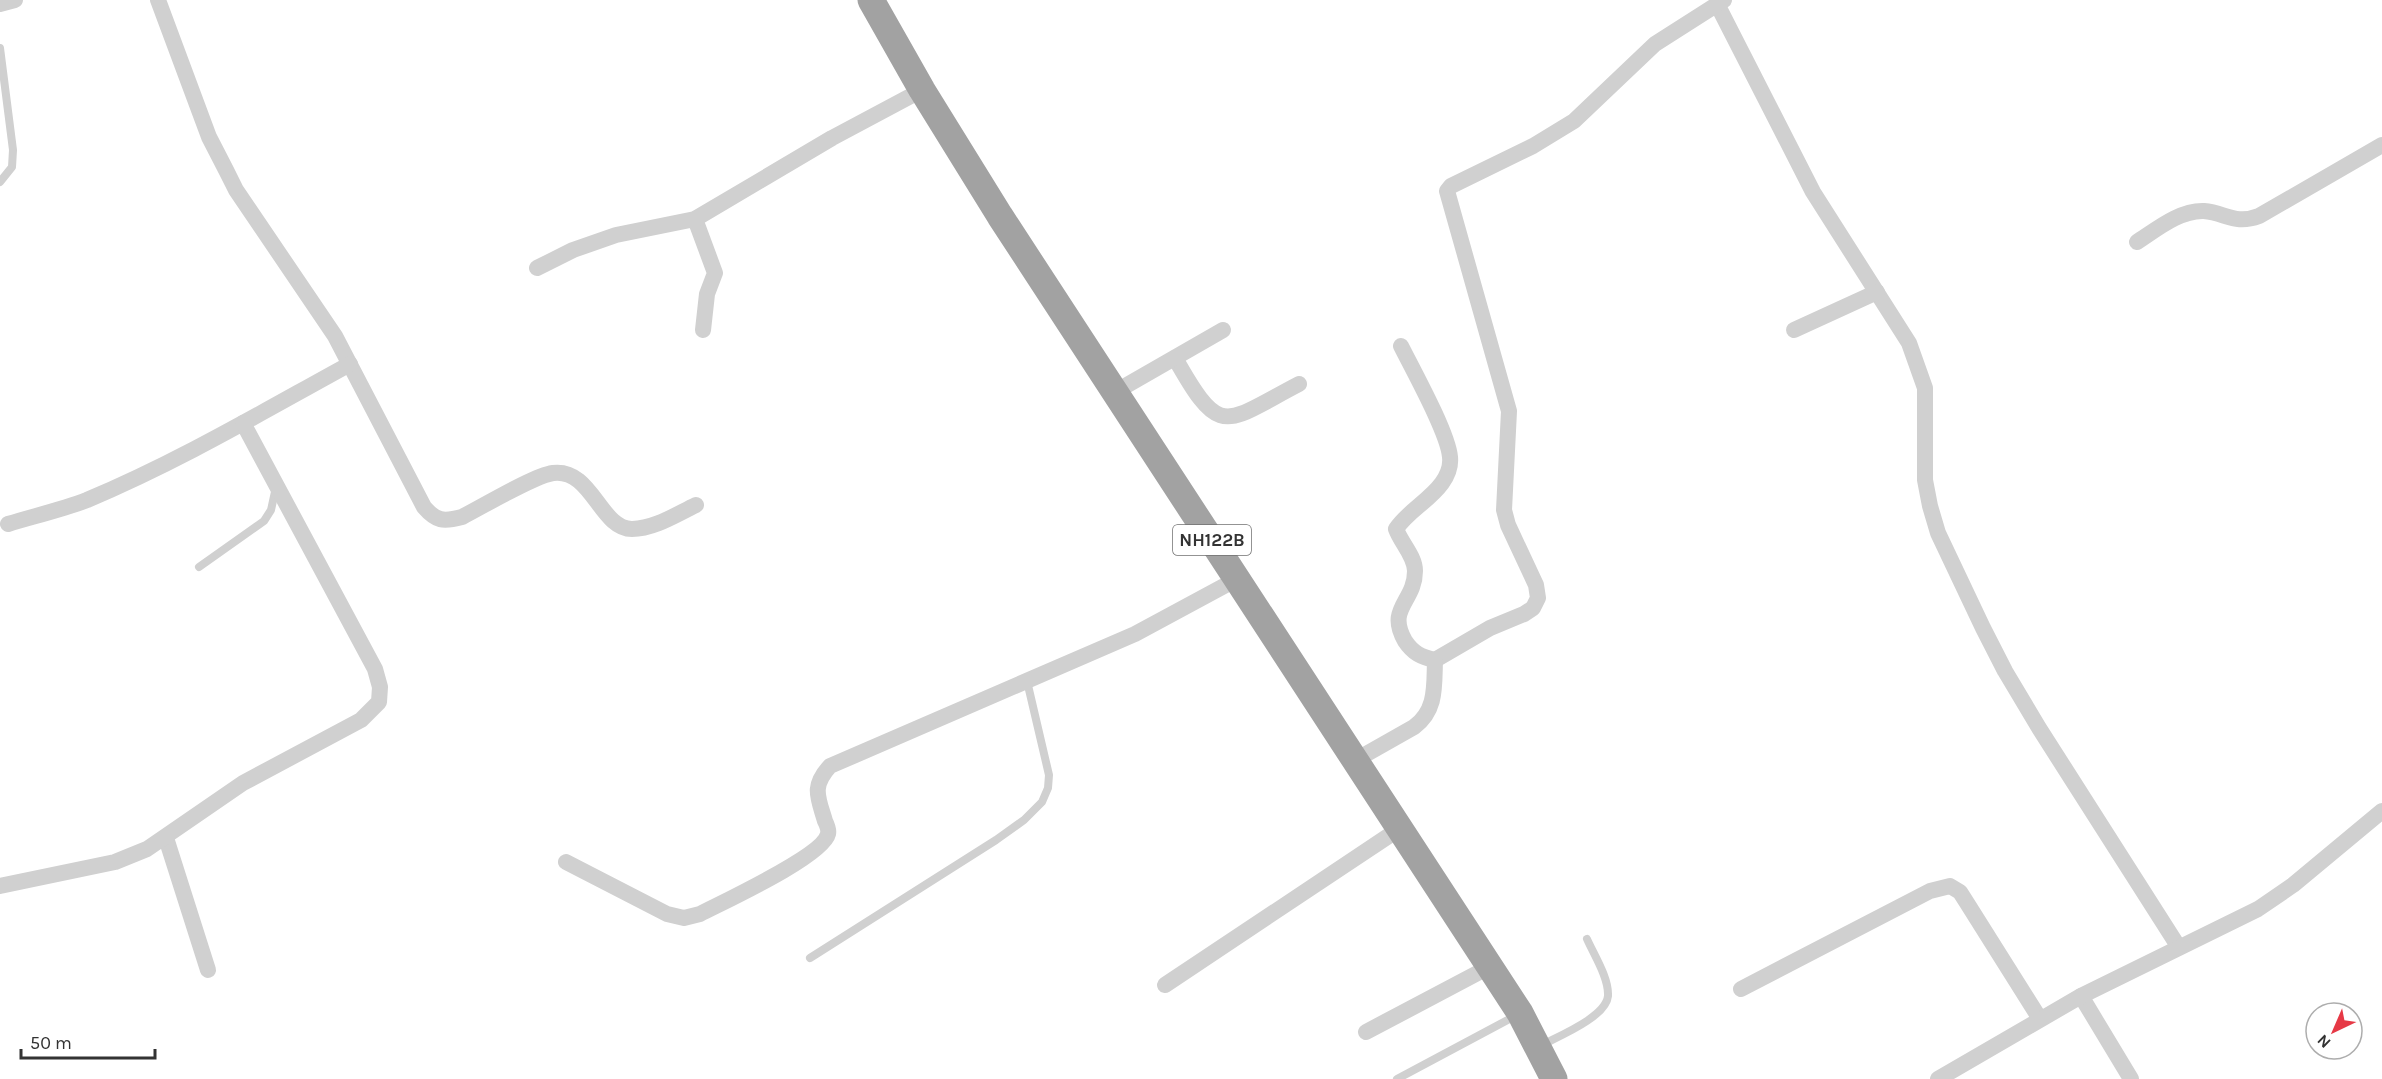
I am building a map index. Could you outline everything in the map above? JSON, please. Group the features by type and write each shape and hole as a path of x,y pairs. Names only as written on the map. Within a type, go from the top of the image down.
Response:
{"highway":[{"name":"NH122B","path":"872,0 922,90 1000,216 1520,1013 1554,1079"}],"street":[{"path":"0,4 15,0"},
{"path":"158,0 209,137 226,170 247,207 335,336 424,507 434,519 446,522 462,517 552,473 569,474 583,484 615,523 630,530 649,527 696,505"},
{"path":"1435,660 1490,628 1524,614 1533,608 1538,598 1536,585 1508,525 1504,510 1509,411 1447,191 1451,186 1533,146 1574,121 1655,44 1721,2 1813,192 1909,343 1924,388 1925,480 1938,533 2005,671 2178,946"},
{"path":"537,268 573,250 616,235 695,219 867,118 922,90"},
{"path":"2137,242 2182,215 2193,212 2206,211 2246,220 2259,216 2382,145"},
{"path":"695,219 715,273 706,294 703,330"},
{"path":"1794,330 1877,292"},
{"path":"1115,392 1223,330"},
{"path":"1401,346 1445,439 1450,457 1448,472 1441,485 1404,517 1396,529 1415,569 1413,585 1398,613 1398,628 1414,652 1435,660"},
{"path":"1175,358 1202,404 1213,414 1226,418 1239,415 1299,384"},
{"path":"8,524 84,501 243,423 350,364"},
{"path":"0,886 115,862 166,838 243,783 361,720 379,702 380,687 375,669 243,423"},
{"path":"566,862 667,914 684,918 700,914 795,864 824,843 829,832 816,790 819,777 830,766 1135,634 1237,579"},
{"path":"1354,761 1422,720 1432,704 1435,660"},
{"path":"1938,1079 2081,996 2274,899 2382,811"},
{"path":"1165,985 1399,829"},
{"path":"166,838 208,970"},
{"path":"1741,989 1930,891 1941,886 1950,886 1960,892 2040,1019"},
{"path":"1366,1032 1489,967"},
{"path":"2081,996 2131,1079"}],"lane":[{"path":"0,48 13,150 12,167 0,182"},
{"path":"199,567 264,520 272,510 276,487"},
{"path":"810,958 996,840 1042,802 1048,788 1049,775 1027,681"},
{"path":"1539,1046 1591,1018 1604,1007 1608,996 1606,983 1587,939"},
{"path":"1397,1079 1520,1013"}]}
